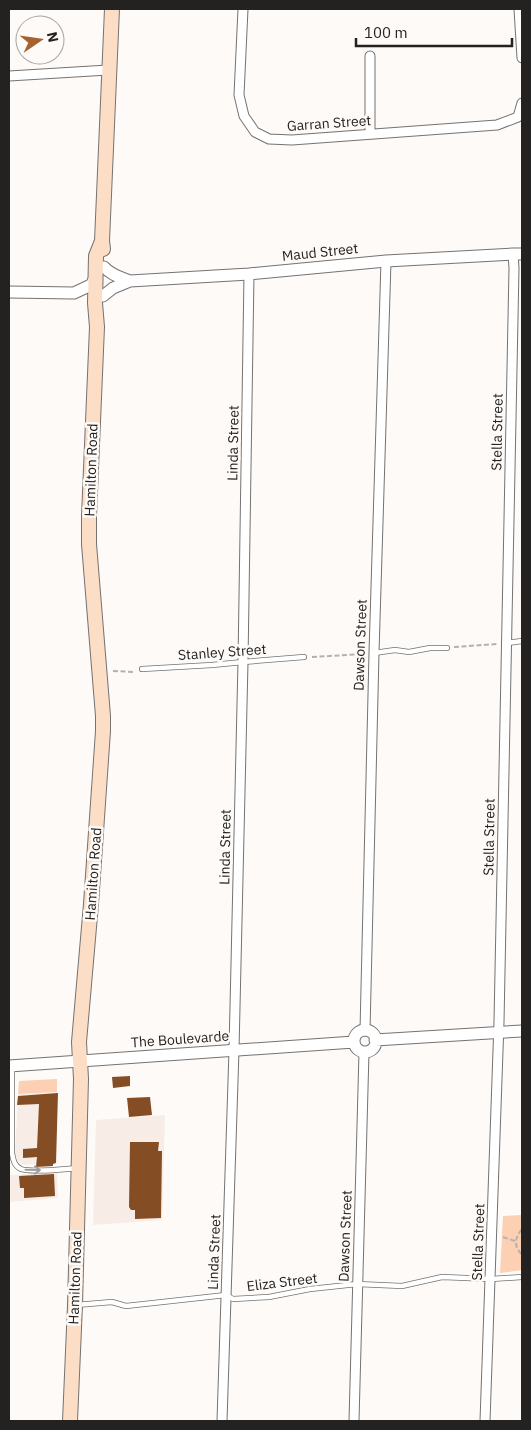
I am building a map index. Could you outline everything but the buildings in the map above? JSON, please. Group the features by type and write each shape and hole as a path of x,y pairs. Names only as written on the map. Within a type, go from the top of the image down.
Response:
{"main road":[{"name":"Hamilton Road","path":"70,1421 82,1074 80,1038 103,732 89,544 89,516 97,327 104,267 102,241 112,9"},
{"name":"Hamilton Road","path":"100,302 95,278 96,256 102,241"}],"street":[{"name":"Garran Street","path":"243,9 239,95 244,116 255,132 269,139 292,140 497,125 518,117 522,103"},
{"path":"519,9 522,58"},
{"path":"370,56 370,134"},
{"path":"9,76 108,70"},
{"name":"Maud Street","path":"100,302 113,288 130,281 249,274 386,261 519,253"},
{"name":"Stella Street","path":"485,1421 498,1032 514,268 519,253"},
{"name":"Dawson Street","path":"365,1031 386,261"},
{"name":"Maud Street","path":"104,267 114,275 130,281"},
{"name":"Linda Street","path":"222,1421 234,1050 249,274"},
{"path":"9,292 74,292 91,285 95,278"},
{"path":"74,292 100,302"},
{"path":"365,1031 371,1032 376,1040 373,1049 364,1052 356,1048 354,1042 358,1033 365,1031"},
{"path":"376,1040 522,1031"},
{"name":"The Boulevarde","path":"11,1066 354,1042"},
{"name":"Dawson Street","path":"354,1421 364,1052"}],"lane":[{"path":"507,643 522,641"},
{"path":"374,653 395,650 409,652 430,648 447,648"},
{"name":"Stanley Street","path":"142,669 212,666 304,657"},
{"path":"11,1066 12,1153 14,1163 20,1169 30,1171 78,1168"},
{"name":"Eliza Street","path":"75,1305 112,1302 126,1306 226,1295 233,1299 269,1297 310,1289 357,1284 402,1286 442,1278 490,1279 522,1277"}],"path":[{"path":"447,648 507,643"},
{"path":"304,657 374,653"},
{"path":"113,671 134,672 142,669"},
{"path":"522,1230 516,1241 517,1248 522,1255"},
{"path":"503,1237 516,1241"}],"shaded area":[{"path":"57,1079 57,1092 18,1094 19,1081"},
{"path":"57,1092 55,1162 22,1164 16,1159 15,1154 18,1094"},
{"path":"165,1115 162,1220 93,1225 96,1120"},
{"path":"57,1173 58,1198 9,1202 9,1175"},
{"path":"522,1215 522,1270 500,1273 503,1216"}]}
